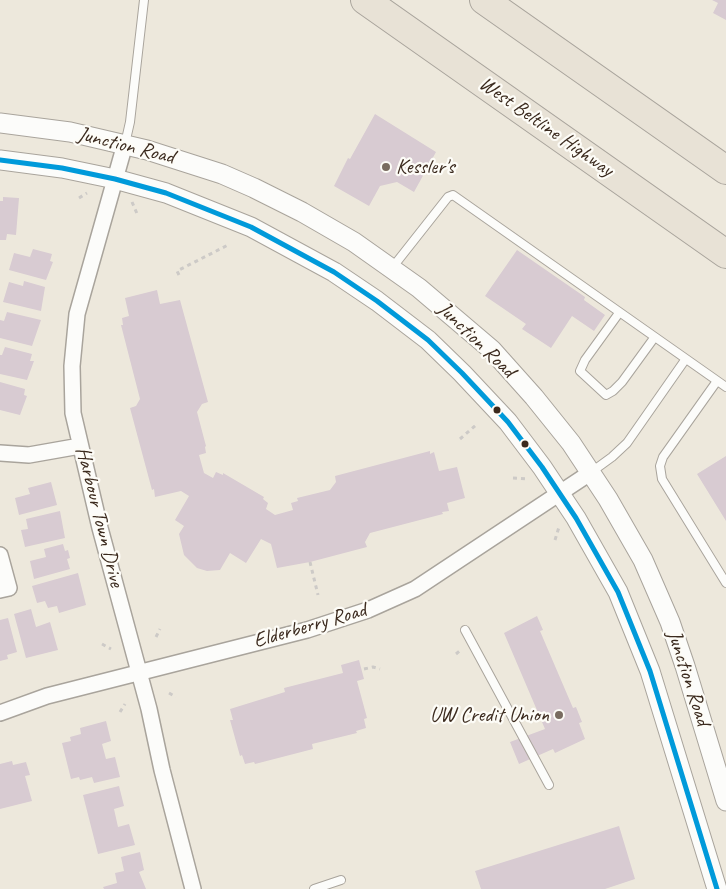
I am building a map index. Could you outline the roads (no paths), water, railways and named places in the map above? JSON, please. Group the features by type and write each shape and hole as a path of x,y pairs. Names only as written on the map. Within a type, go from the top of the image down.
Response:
{"highway":[{"name":"West Beltline Highway","path":"365,0 726,254"},
{"path":"484,0 726,170"}],"street":[{"name":"Junction Road","path":"0,123 70,132 125,144 214,172 254,188 311,217 354,242 392,268 453,315 492,350 534,397 571,444 643,560 670,622 726,801"},
{"name":"Harbour Town Drive","path":"125,144 76,314 72,375 73,413 193,889"},
{"name":"Junction Road","path":"0,160 34,163 115,179 166,193 251,227 334,272 378,301 428,340 462,373 508,422 560,492 598,555 636,634 717,889"},
{"path":"0,453 29,455 80,446"},
{"name":"Elderberry Road","path":"0,712 47,696 208,653 307,630 368,610 415,589 590,472"},
{"path":"0,555 9,588 0,590"}],"lane":[{"path":"125,144 130,122 144,0"},
{"path":"392,268 448,197 453,195 726,387"},
{"path":"619,312 585,360 580,371 606,395 613,392 622,382 654,338"},
{"path":"590,472 612,457 627,443 686,360"},
{"path":"717,381 663,457 660,466 662,479 726,583"},
{"path":"465,630 549,785"},
{"path":"314,889 340,880"}],"place":[{"name":"Kessler's","path":"386,167"},
{"name":"UW Credit Union","path":"559,715"}]}
